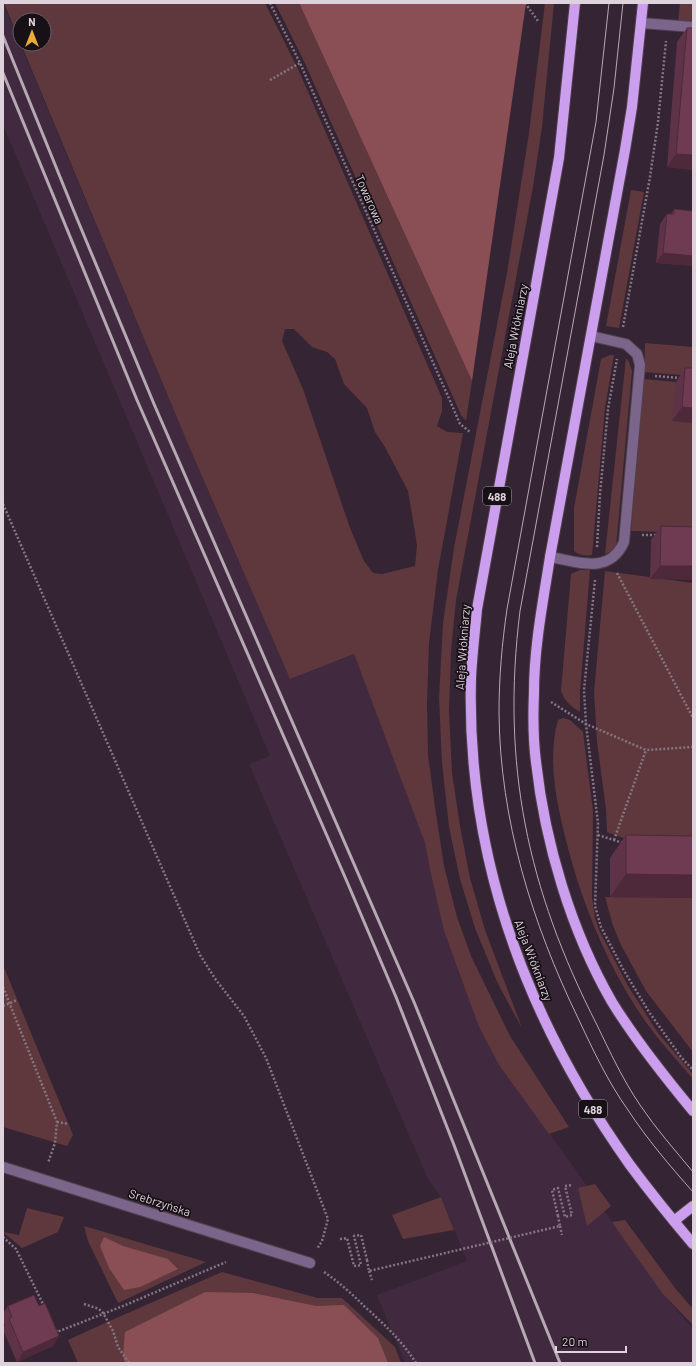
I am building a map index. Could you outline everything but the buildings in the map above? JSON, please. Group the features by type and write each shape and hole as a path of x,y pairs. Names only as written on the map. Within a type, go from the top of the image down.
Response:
{"main road":[{"name":"Aleja Włókniarzy","path":"575,3 559,158 477,609 471,678 473,747 480,815 487,855 498,898 510,939 544,1022 592,1108 629,1163 693,1244"},
{"path":"643,3 632,107 625,150 550,558 539,629 534,691 536,760 541,801 559,874 582,940 612,1001 626,1024 655,1066 693,1111"},
{"path":"674,1221 693,1206"}],"street":[{"path":"641,23 693,27"},
{"path":"550,558 597,564 610,560 620,550 624,542 640,365 637,354 626,344 591,336"},
{"name":"Srebrzyńska","path":"3,1167 310,1263"}],"path":[{"name":"Towarowa","path":"270,3 300,63 450,403 460,424 470,432"},
{"path":"525,3 538,20"},
{"path":"668,25 658,122 650,177 608,409 598,515 597,564 584,690 586,724 598,814 595,906 601,927 648,1012 681,1057 693,1070"},
{"path":"270,80 300,63"},
{"path":"639,375 685,379"},
{"path":"3,504 200,955 207,968 244,1016 266,1058 328,1219 322,1241 310,1263 350,1293 389,1328 416,1363"},
{"path":"625,535 663,536"},
{"path":"610,560 693,718"},
{"path":"534,691 586,724 646,750 693,747"},
{"path":"614,840 646,750"},
{"path":"598,835 629,845"},
{"path":"3,987 57,1122 55,1143 43,1179"},
{"path":"3,1006 17,1000"},
{"path":"57,1122 69,1124"},
{"path":"562,1235 552,1190 558,1188 565,1217 572,1215 565,1186 572,1185"},
{"path":"369,1271 560,1226"},
{"path":"340,1239 347,1238 354,1266 361,1265 354,1236 361,1235 372,1280"},
{"path":"3,1237 16,1249 46,1311"},
{"path":"53,1325 57,1332 226,1262"},
{"path":"84,1304 99,1309 103,1313 113,1331 118,1347 129,1363"}],"shaded area":[{"path":"3,3 12,24 12,52 24,52 188,444 290,679 354,654 425,843 444,931 479,1027 499,1065 563,1152 664,1295 693,1329 693,1363 405,1363 377,1295 467,1261 441,1197 428,1179 249,764 270,756 3,125"},
{"path":"4,3 265,3 298,69 442,398 442,411 437,426 447,432 463,433 438,570 429,643 427,704 428,755 444,866 457,917 471,956 510,1036 569,1127 549,1134 499,1065 479,1027 444,931 425,843 354,654 290,679 188,444 24,52 52,52 52,12 12,12 12,22","holes":["285,329 294,329 312,347 327,352 335,359 344,384 367,408 375,432 385,447 408,491 417,545 415,566 382,574 373,573 364,561 350,528 303,389 282,341"]},
{"path":"275,3 299,3 472,381 466,421 461,415 303,59"},
{"path":"299,3 526,3 472,381"},
{"path":"545,3 554,3 542,127 533,187 456,600 451,652 449,711 452,773 470,878 485,930 522,1028 498,984 475,928 460,879 449,827 442,763 439,698 443,623 454,548 507,273 529,133"},
{"path":"680,3 693,3 693,22 678,21"},
{"path":"631,190 644,192 619,328 606,326"},
{"path":"645,343 693,347 693,376 644,372"},
{"path":"614,355 605,408 592,555 587,556 578,554 574,551 574,508 601,359"},
{"path":"626,358 632,371 616,547 612,551 605,554"},
{"path":"643,379 676,382 693,423 693,533 631,531"},
{"path":"580,570 590,570 580,692 580,712 564,698 561,691 571,574"},
{"path":"605,571 693,583 693,844 639,844 607,832 606,809 597,742 594,692"},
{"path":"563,718 570,720 583,732 593,811 592,897 595,918 599,930 628,986 658,1033 693,1074 693,1079 655,1034 629,996 594,927 585,903 569,853 555,788 553,747 558,720"},
{"path":"605,897 693,898 693,1052 646,991 621,945 613,926"},
{"path":"3,965 73,1135 67,1146 3,1127"},
{"path":"595,1184 611,1206 587,1226 578,1188"},
{"path":"441,1197 454,1230 403,1239 392,1215"},
{"path":"27,1208 64,1217 58,1232 22,1248 3,1232 19,1235"},
{"path":"625,1220 675,1288 693,1309 693,1325 662,1293 612,1222"},
{"path":"84,1226 206,1262 118,1303 88,1241"},
{"path":"104,1237 123,1246 168,1259 178,1269 140,1287 124,1290 109,1268 100,1246"},
{"path":"222,1272 318,1298 342,1298 395,1347 401,1363 78,1363 68,1340"},
{"path":"205,1292 253,1293 316,1306 344,1305 378,1338 388,1363 125,1363 123,1356 125,1332"}],"tram line":[{"path":"609,3 596,122 507,609 502,648 500,687 499,713 501,753 505,792 512,831 522,870 533,908 561,982 607,1077 635,1121 693,1192"},
{"path":"623,3 614,88 604,155 520,611 515,667 514,721 518,773 525,824 537,874 553,924 573,974 628,1086 652,1122 693,1172"}],"railway":[{"path":"3,36 154,404 414,1002 560,1363"},
{"path":"3,73 137,400 396,997 454,1145 535,1363"}]}
